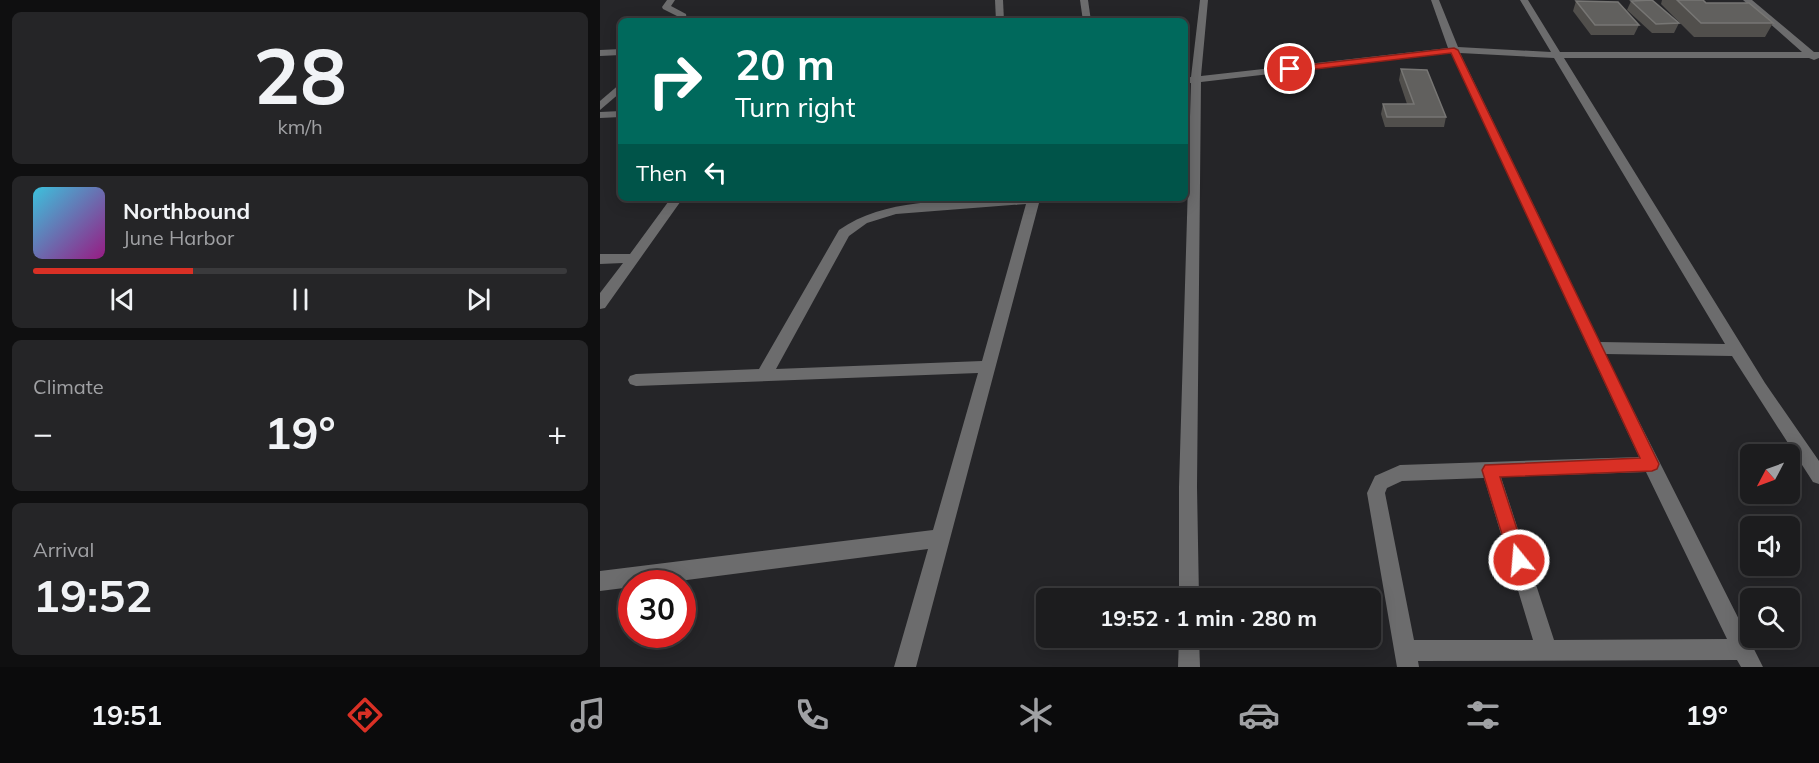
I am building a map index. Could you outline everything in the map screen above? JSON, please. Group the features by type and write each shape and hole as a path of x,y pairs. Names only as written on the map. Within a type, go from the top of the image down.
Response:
{"street":[{"path":"671,0 666,7 683,18"},
{"path":"999,0 1000,18"},
{"path":"1084,0 1087,18"},
{"path":"1189,588 1191,81 1204,0"},
{"path":"1435,0 1454,50 1595,348 1652,464 1747,658 1547,650 1407,659 1376,493 1381,482 1400,473 1652,464"},
{"path":"1524,0 1736,350 1817,469"},
{"path":"1747,0 1817,57"},
{"path":"1191,81 1454,50 1557,55 1817,57"},
{"path":"600,53 618,52"},
{"path":"600,107 618,89"},
{"path":"600,115 618,114"},
{"path":"600,304 675,201"},
{"path":"764,375 844,233 862,220 895,210 1015,201"},
{"path":"905,667 987,367 1041,201"},
{"path":"600,259 632,258"},
{"path":"1595,348 1736,350"},
{"path":"636,380 987,367"},
{"path":"1490,470 1547,650"},
{"path":"600,581 940,538"},
{"path":"1189,648 1190,667"}],"building":[{"path":"1652,0 1679,23 1656,24 1631,1"},
{"path":"1677,0 1749,3 1773,23 1701,23"},
{"path":"1576,1 1618,2 1639,25 1595,25"},
{"path":"1401,69 1427,70 1446,117 1387,117 1383,104 1414,104"}],"route":[{"path":"1290,69 1454,50 1614,389 1652,464 1490,470 1519,560"}]}
